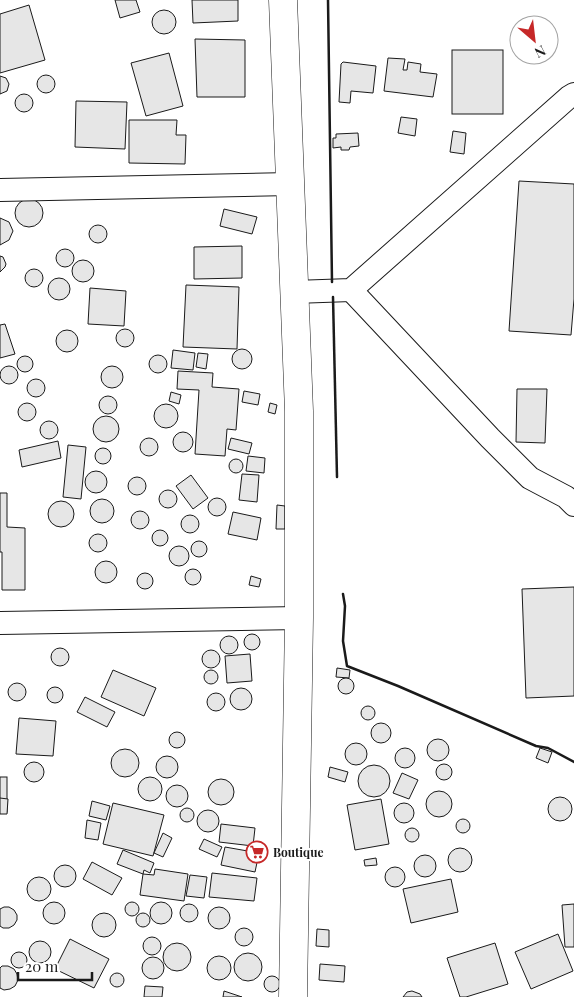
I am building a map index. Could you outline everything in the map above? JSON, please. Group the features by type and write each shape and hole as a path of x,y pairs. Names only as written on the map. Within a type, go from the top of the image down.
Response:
{"main road":[{"path":"283,0 299,411 299,618 293,997"}],"street":[{"path":"294,292 351,290 569,96 574,94"},
{"path":"0,190 290,184"},
{"path":"351,290 530,478 566,497 574,505"},
{"path":"0,623 299,618"}],"building":[{"path":"115,0 136,0 140,12 120,18"},
{"path":"192,0 238,0 238,21 193,23"},
{"path":"29,5 45,60 0,73 0,14"},
{"path":"164,10 173,13 176,22 173,31 164,34 155,31 152,22 155,13"},
{"path":"195,39 245,40 245,97 197,97"},
{"path":"452,50 503,50 503,114 452,114"},
{"path":"169,53 183,106 146,116 131,63"},
{"path":"388,58 405,59 403,70 407,70 408,62 421,64 420,72 437,74 433,97 384,91"},
{"path":"343,62 376,66 373,93 351,91 350,103 339,102 341,64"},
{"path":"42,75 50,75 55,80 53,91 42,93 37,88 37,80"},
{"path":"0,76 6,78 9,84 7,91 0,94"},
{"path":"20,94 28,94 33,99 31,110 20,112 15,107 15,99"},
{"path":"76,101 127,102 125,149 75,147"},
{"path":"401,117 417,119 415,136 398,133"},
{"path":"129,120 177,120 176,135 186,135 185,164 129,163"},
{"path":"453,131 466,133 464,154 450,152"},
{"path":"358,133 359,146 350,147 349,150 341,150 341,147 333,148 333,138 336,138 336,134"},
{"path":"519,181 574,184 574,299 571,335 509,331"},
{"path":"29,199 39,203 43,213 39,223 29,227 19,223 15,213 19,203"},
{"path":"224,209 257,217 252,234 220,226"},
{"path":"0,218 9,222 13,231 9,240 0,245"},
{"path":"94,225 102,225 107,230 105,241 94,243 89,238 89,230"},
{"path":"242,246 242,278 194,279 194,247"},
{"path":"61,249 69,249 74,254 72,265 61,267 56,262 56,254"},
{"path":"0,256 3,257 6,264 0,272"},
{"path":"83,260 91,263 94,271 91,279 83,282 75,279 72,271 75,263"},
{"path":"30,269 38,269 43,274 41,285 30,287 25,282 25,274"},
{"path":"55,278 63,278 70,285 70,293 63,300 55,300 48,293 48,285"},
{"path":"186,285 239,287 237,349 183,347"},
{"path":"90,288 126,291 124,326 88,324"},
{"path":"5,324 15,354 0,358 0,325"},
{"path":"121,329 129,329 134,334 132,345 121,347 116,342 116,334"},
{"path":"67,330 75,333 78,341 75,349 67,352 59,349 56,341 59,333"},
{"path":"242,349 249,352 252,359 249,366 242,369 235,366 232,359 235,352"},
{"path":"173,350 195,353 193,370 171,368"},
{"path":"198,353 208,354 206,369 196,367"},
{"path":"154,355 162,355 167,360 165,371 154,373 149,368 149,360"},
{"path":"25,356 33,364 25,372 17,364"},
{"path":"5,366 13,366 18,371 16,382 5,384 0,379 0,371"},
{"path":"112,366 120,369 123,377 120,385 112,388 104,385 101,377 104,369"},
{"path":"178,371 213,373 212,387 239,389 236,430 227,429 225,456 195,454 199,390 177,389"},
{"path":"32,379 40,379 45,384 43,395 32,397 27,392 27,384"},
{"path":"517,389 547,389 545,443 516,442"},
{"path":"244,391 260,394 258,405 242,402"},
{"path":"171,392 181,395 179,404 169,401"},
{"path":"104,396 112,396 117,401 115,412 104,414 99,409 99,401"},
{"path":"23,403 31,403 36,408 34,419 23,421 18,416 18,408"},
{"path":"270,403 277,405 275,414 268,412"},
{"path":"166,404 175,407 178,416 175,425 166,428 157,425 154,416 157,407"},
{"path":"106,416 115,420 119,429 115,438 106,442 97,438 93,429 97,420"},
{"path":"45,421 53,421 58,426 56,437 45,439 40,434 40,426"},
{"path":"183,432 190,435 193,442 190,449 183,452 176,449 173,442 176,435"},
{"path":"145,438 153,438 158,443 156,454 145,456 140,451 140,443"},
{"path":"231,438 252,443 249,454 228,449"},
{"path":"58,441 61,458 22,467 19,450"},
{"path":"68,445 86,447 81,499 63,497"},
{"path":"100,448 106,448 111,453 109,462 100,464 95,459 95,453"},
{"path":"248,456 265,458 264,473 246,471"},
{"path":"233,459 239,459 243,466 239,473 233,473 229,469 229,463"},
{"path":"96,471 104,474 107,482 104,490 96,493 88,490 85,482 88,474"},
{"path":"242,474 259,475 257,502 239,500"},
{"path":"191,475 208,498 193,509 176,486"},
{"path":"133,477 141,477 146,482 144,493 133,495 128,490 128,482"},
{"path":"164,490 172,490 177,495 175,506 164,508 159,503 159,495"},
{"path":"0,493 7,493 7,527 25,528 25,590 2,590"},
{"path":"213,498 221,498 226,503 224,514 213,516 208,511 208,503"},
{"path":"102,499 111,502 114,511 111,520 102,523 93,520 90,511 93,502"},
{"path":"61,501 70,505 74,514 70,523 61,527 52,523 48,514 52,505"},
{"path":"277,505 285,506 285,529 276,529"},
{"path":"136,511 144,511 149,516 147,527 136,529 131,524 131,516"},
{"path":"233,512 261,518 257,540 228,534"},
{"path":"186,515 194,515 199,520 197,531 186,533 181,528 181,520"},
{"path":"157,530 163,530 168,535 166,544 157,546 152,541 152,535"},
{"path":"94,534 102,534 107,539 105,550 94,552 89,547 89,539"},
{"path":"199,541 207,549 199,557 191,549"},
{"path":"179,546 186,549 189,556 186,563 179,566 172,563 169,556 172,549"},
{"path":"106,561 114,564 117,572 114,580 106,583 98,580 95,572 98,564"},
{"path":"193,569 199,571 201,577 199,583 193,585 187,583 185,577 187,571"},
{"path":"145,573 151,575 153,581 151,587 145,589 139,587 137,581 139,575"},
{"path":"251,576 261,579 259,587 249,585"},
{"path":"574,587 574,696 526,698 522,589"},
{"path":"249,634 255,634 260,639 258,648 249,650 244,645 244,639"},
{"path":"229,636 235,639 238,645 235,651 229,654 223,651 220,645 223,639"},
{"path":"60,648 66,651 69,657 66,663 60,666 54,663 51,657 54,651"},
{"path":"211,650 217,653 220,659 217,665 211,668 205,665 202,659 205,653"},
{"path":"250,654 252,681 227,683 225,656"},
{"path":"337,668 350,670 349,678 336,677"},
{"path":"113,670 156,688 144,716 101,697"},
{"path":"208,670 214,670 218,677 214,684 208,684 204,680 204,674"},
{"path":"346,678 354,686 346,694 338,686"},
{"path":"17,683 23,686 26,692 23,698 17,701 11,698 8,692 11,686"},
{"path":"52,687 58,687 63,692 61,701 52,703 47,698 47,692"},
{"path":"241,688 249,691 252,699 249,707 241,710 233,707 230,699 233,691"},
{"path":"216,693 222,696 225,702 222,708 216,711 210,708 207,702 210,696"},
{"path":"85,697 115,712 107,727 77,712"},
{"path":"368,706 373,708 375,713 373,718 368,720 363,718 361,713 363,708"},
{"path":"19,718 56,721 53,756 16,754"},
{"path":"381,723 388,726 391,733 388,740 381,743 374,740 371,733 374,726"},
{"path":"177,732 185,740 177,748 169,740"},
{"path":"434,739 442,739 449,746 449,754 442,761 434,761 427,754 427,746"},
{"path":"356,743 364,746 367,754 364,762 356,765 348,762 345,754 348,746"},
{"path":"405,748 412,751 415,758 412,765 405,768 398,765 395,758 398,751"},
{"path":"540,748 552,752 548,763 536,758"},
{"path":"125,749 135,753 139,763 135,773 125,777 115,773 111,763 115,753"},
{"path":"167,756 175,759 178,767 175,775 167,778 159,775 156,767 159,759"},
{"path":"34,762 41,765 44,772 41,779 34,782 27,779 24,772 27,765"},
{"path":"444,764 450,766 452,772 450,778 444,780 438,778 436,772 438,766"},
{"path":"374,765 386,769 390,781 386,793 374,797 362,793 358,781 362,769"},
{"path":"330,767 348,772 345,782 328,777"},
{"path":"402,773 418,780 409,799 393,793"},
{"path":"0,777 7,777 7,812 0,812"},
{"path":"150,777 159,780 162,789 159,798 150,801 141,798 138,789 141,780"},
{"path":"221,779 230,783 234,792 230,801 221,805 212,801 208,792 212,783"},
{"path":"177,785 187,792 188,796 181,806 177,807 167,800 166,796 173,786"},
{"path":"439,791 448,795 452,804 448,813 439,817 430,813 426,804 430,795"},
{"path":"560,797 568,801 572,809 568,817 560,821 552,817 548,809 552,801"},
{"path":"0,798 8,799 7,814 0,814"},
{"path":"381,799 389,844 355,850 347,805"},
{"path":"92,801 110,806 106,820 89,816"},
{"path":"113,803 164,815 153,856 103,844"},
{"path":"404,803 411,806 414,813 411,820 404,823 397,820 394,813 397,806"},
{"path":"184,808 190,808 194,815 190,822 184,822 180,818 180,812"},
{"path":"208,810 216,813 219,821 216,829 208,832 200,829 197,821 200,813"},
{"path":"463,819 468,821 470,826 468,831 463,833 458,831 456,826 458,821"},
{"path":"87,820 101,823 98,840 85,838"},
{"path":"221,824 255,828 253,846 219,842"},
{"path":"409,828 415,828 419,835 415,842 409,842 405,838 405,832"},
{"path":"163,833 172,838 163,857 154,853"},
{"path":"204,839 222,847 217,857 199,849"},
{"path":"225,847 259,853 255,872 221,865"},
{"path":"460,848 469,851 472,860 469,869 460,872 451,869 448,860 451,851"},
{"path":"123,850 154,863 150,873 144,870 143,874 117,864"},
{"path":"425,855 433,858 436,866 433,874 425,877 417,874 414,866 417,858"},
{"path":"376,858 377,865 365,866 364,860"},
{"path":"92,862 122,878 112,895 83,879"},
{"path":"65,865 75,872 76,876 69,886 65,887 55,880 54,876 61,866"},
{"path":"395,867 402,870 405,877 402,884 395,887 388,884 385,877 388,870"},
{"path":"155,869 188,874 184,901 140,895 143,874 154,875"},
{"path":"212,873 257,878 254,901 209,897"},
{"path":"190,875 207,877 204,898 186,896"},
{"path":"39,877 48,880 51,889 48,898 39,901 30,898 27,889 30,880"},
{"path":"451,879 458,912 411,923 403,889"},
{"path":"54,902 62,905 65,913 62,921 54,924 46,921 43,913 46,905"},
{"path":"132,902 137,904 139,909 137,914 132,916 127,914 125,909 127,904"},
{"path":"157,902 165,902 172,909 172,917 165,924 157,924 150,917 150,909"},
{"path":"185,904 193,904 198,909 196,920 185,922 180,917 180,909"},
{"path":"574,904 574,947 565,947 562,905"},
{"path":"4,907 14,910 17,915 14,925 9,928 0,926 0,909"},
{"path":"219,907 227,910 230,918 227,926 219,929 211,926 208,918 211,910"},
{"path":"104,913 112,917 116,925 112,933 104,937 96,933 92,925 96,917"},
{"path":"143,913 148,915 150,920 148,925 143,927 138,925 136,920 138,915"},
{"path":"244,928 250,931 253,937 250,943 244,946 238,943 235,937 238,931"},
{"path":"317,929 329,930 329,947 316,946"},
{"path":"558,934 573,971 531,989 515,952"},
{"path":"148,937 156,937 161,942 159,953 148,955 143,950 143,942"},
{"path":"70,939 109,959 94,988 55,969"},
{"path":"40,941 48,944 51,952 48,960 40,963 32,960 29,952 32,944"},
{"path":"177,943 187,947 191,957 187,967 177,971 167,967 163,957 167,947"},
{"path":"495,943 508,984 466,997 460,997 447,958"},
{"path":"19,952 25,954 27,960 25,966 19,968 13,966 11,960 13,954"},
{"path":"248,953 258,957 262,967 258,977 248,981 238,977 234,967 238,957"},
{"path":"219,956 224,957 230,963 230,973 224,979 219,980 214,979 208,973 207,968 208,963 214,957"},
{"path":"153,957 163,964 164,968 157,978 153,979 143,972 142,968 149,958"},
{"path":"320,964 345,966 344,982 319,980"},
{"path":"2,966 14,969 17,974 18,980 15,986 10,989 4,990 0,988 0,968"},
{"path":"117,973 122,975 124,980 122,985 117,987 112,985 110,980 112,975"},
{"path":"272,976 278,978 280,984 278,990 272,992 266,990 264,984 266,978"},
{"path":"145,986 163,987 162,997 144,997"},
{"path":"224,991 242,997 223,997"},
{"path":"412,991 420,994 422,997 403,997 407,992"}],"wall":[{"path":"328,0 332,282"},
{"path":"333,297 337,477"},
{"path":"343,594 345,606 343,641 347,666 536,746 548,748 574,762"}],"place":[{"name":"Boutique","path":"257,852"}]}
